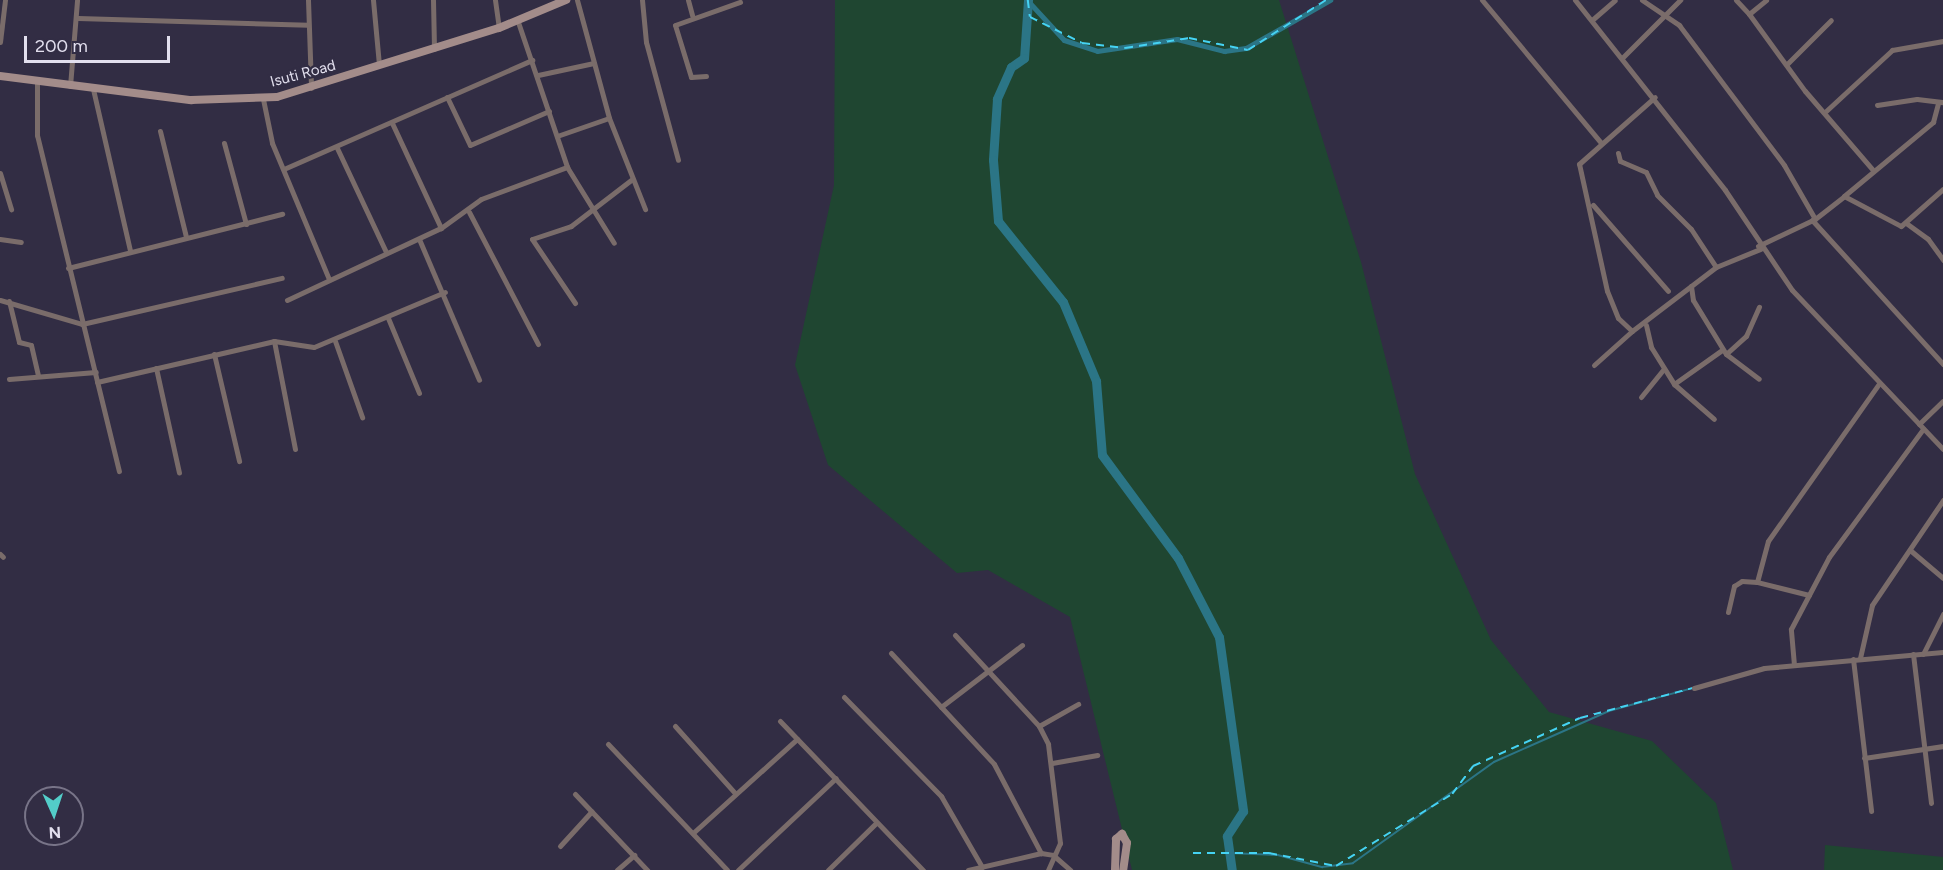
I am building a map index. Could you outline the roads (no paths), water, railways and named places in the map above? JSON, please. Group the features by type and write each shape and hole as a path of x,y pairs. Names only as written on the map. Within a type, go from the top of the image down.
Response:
{"street":[{"path":"70,86 78,18 77,0"},
{"path":"308,0 311,89"},
{"path":"373,0 379,65"},
{"path":"433,0 434,48"},
{"path":"495,0 499,28"},
{"path":"577,0 609,118 631,180 645,209"},
{"path":"642,0 646,42 678,160"},
{"path":"688,0 692,15"},
{"path":"1482,0 1601,143"},
{"path":"1575,0 1655,97 1725,190 1759,248 1878,385 1943,449"},
{"path":"1592,20 1615,0"},
{"path":"1642,0 1663,16 1680,25 1784,165 1813,220 1943,364"},
{"path":"1623,57 1680,0"},
{"path":"1736,0 1872,169"},
{"path":"1749,14 1766,0"},
{"name":"Isuti Road","path":"0,76 191,100 263,99 311,89 379,65 518,22 561,1"},
{"path":"0,42 3,2"},
{"path":"706,76 691,77 674,28 692,15 740,3"},
{"path":"78,18 308,25"},
{"path":"1787,64 1831,20"},
{"path":"518,22 538,75 567,167 590,208 614,243"},
{"path":"1826,111 1892,50 1943,40"},
{"path":"286,168 532,60"},
{"path":"538,75 594,63"},
{"path":"37,81 37,135 119,471"},
{"path":"93,89 130,250"},
{"path":"447,97 470,145 549,111"},
{"path":"1632,331 1618,318 1607,291 1592,203 1579,164 1655,97"},
{"path":"263,99 272,143 286,168 329,279"},
{"path":"1594,365 1632,331 1646,325 1716,267 1813,220 1844,196 1872,169 1933,122 1941,102 1917,99 1877,105"},
{"path":"557,136 609,118"},
{"path":"392,123 441,228"},
{"path":"160,132 186,237"},
{"path":"224,143 246,224"},
{"path":"337,147 386,252"},
{"path":"1618,153 1620,161 1646,172 1657,195 1691,229 1716,267"},
{"path":"287,300 441,228 469,212 481,199 567,167"},
{"path":"0,173 11,209"},
{"path":"575,303 531,242 571,226 590,208 631,180"},
{"path":"1844,196 1901,226 1943,189"},
{"path":"1592,203 1668,291"},
{"path":"469,212 538,344"},
{"path":"68,268 130,250 282,214"},
{"path":"1906,223 1938,249 1943,260"},
{"path":"0,239 21,242"},
{"path":"419,239 445,292 479,380"},
{"path":"0,300 82,324 282,278"},
{"path":"1691,286 1693,300 1724,352 1759,379"},
{"path":"97,382 274,341 287,341 296,348 335,341 445,292"},
{"path":"9,301 19,342 31,345 38,375"},
{"path":"1674,384 1746,336 1759,307"},
{"path":"388,318 418,393"},
{"path":"1646,325 1664,369 1674,384 1714,419"},
{"path":"274,341 295,449"},
{"path":"335,341 362,417"},
{"path":"214,354 239,460"},
{"path":"156,368 179,473"},
{"path":"1641,397 1664,369"},
{"path":"9,379 96,372"},
{"path":"1757,582 1775,527 1878,385"},
{"path":"1794,665 1791,629 1809,595 1865,503 1943,401"},
{"path":"1860,658 1872,605 1943,501"},
{"path":"1910,550 1943,578"},
{"path":"1728,612 1734,586 1742,580 1809,595"},
{"path":"1923,654 1943,614"},
{"path":"955,635 1039,726 1052,763 1060,843 1048,870"},
{"path":"941,707 1022,645"},
{"path":"1694,688 1735,674 1794,665 1943,652"},
{"path":"891,653 994,764 1041,853"},
{"path":"1913,654 1928,748 1931,803"},
{"path":"1853,659 1871,811"},
{"path":"844,697 941,796 982,867"},
{"path":"1039,726 1078,704"},
{"path":"780,721 922,870"},
{"path":"675,726 734,792"},
{"path":"694,832 734,792 797,739"},
{"path":"608,744 694,832 727,870"},
{"path":"1864,758 1943,746"},
{"path":"1052,763 1096,755"},
{"path":"738,870 836,778"},
{"path":"575,794 647,870"},
{"path":"560,846 592,811"},
{"path":"828,870 876,824"},
{"path":"1115,870 1116,838 1122,834 1127,843 1123,870"},
{"path":"968,870 1041,853 1053,855 1070,870"},
{"path":"617,870 634,855"}],"waterway":[{"path":"1028,0 1024,58 1011,67 997,99 993,160 998,221 1063,302 1096,381 1102,455 1178,558 1219,637 1243,811 1227,836 1232,870"},
{"path":"1028,1 1064,40 1097,51 1177,39 1224,51 1246,48 1330,0"},
{"path":"1229,853 1278,855 1322,867 1353,863 1494,762 1609,711 1693,688"}]}
